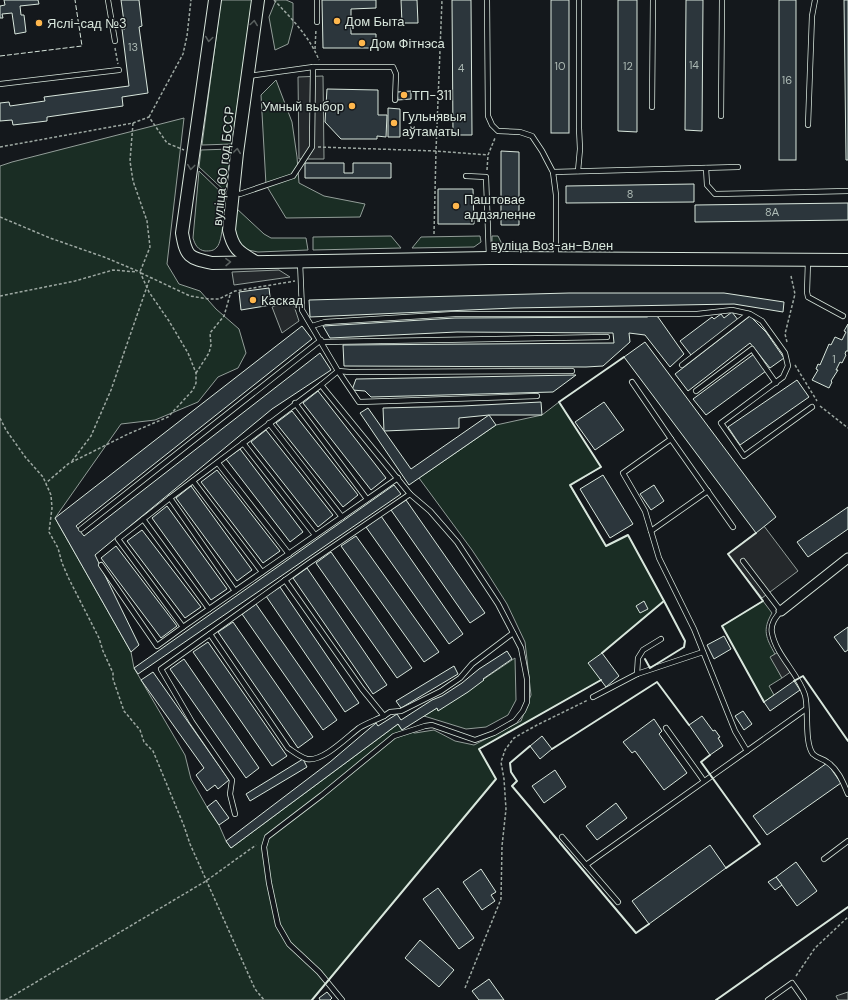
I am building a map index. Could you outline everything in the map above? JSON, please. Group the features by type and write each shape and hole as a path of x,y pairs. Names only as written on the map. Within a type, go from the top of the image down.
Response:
{"main road":[{"path":"215,0 182,232 185,249 194,259 212,263 256,262"},
{"name":"вуліца 60 год БССР","path":"256,262 241,253 232,242 229,230 237,153 258,0"},
{"name":"вуліца Воз-ан-Влен","path":"256,262 489,258 848,260"}],"street":[{"path":"781,611 848,558"}],"lane":[{"path":"108,0 114,41"},
{"path":"317,0 317,22"},
{"path":"487,0 488,116 492,125 498,131 520,132 532,136 553,172 556,194 556,259"},
{"path":"578,171 580,149 579,0"},
{"path":"652,107 653,0"},
{"path":"721,116 722,0"},
{"path":"808,125 812,16 815,0"},
{"path":"247,76 313,67 393,67 396,74 395,100"},
{"path":"240,194 293,176 312,147 313,67"},
{"path":"0,84 119,70"},
{"path":"553,172 738,167"},
{"path":"706,168 706,185 715,194 848,191"},
{"path":"466,176 486,177 489,258"},
{"path":"808,259 808,297 843,316"},
{"path":"300,262 302,310 338,371 359,402 537,396"},
{"path":"312,326 325,322 455,314 697,314 732,310 748,314 762,321 785,353 788,366 783,377 776,383 721,423 744,456 812,407"},
{"path":"682,365 748,314"},
{"path":"81,529 321,341 607,338"},
{"path":"696,391 752,349 776,383"},
{"path":"183,627 118,539 338,371 572,371"},
{"path":"632,382 733,526"},
{"path":"321,385 410,494 430,511 457,542 498,604 521,648 527,679 528,702 515,721 494,733 475,740 432,725 394,736 322,795 267,837 264,847 269,883 278,925 289,944 319,972 342,1000"},
{"path":"295,403 367,499"},
{"path":"269,423 342,517"},
{"path":"672,439 623,473 645,511 659,558 694,629 735,731 746,751"},
{"path":"243,443 315,535"},
{"path":"218,463 288,554"},
{"path":"101,565 157,646 398,478"},
{"path":"193,481 262,572"},
{"path":"651,531 708,491"},
{"path":"235,814 230,794 232,780 192,722 161,669 285,580 410,494"},
{"path":"170,498 235,591"},
{"path":"143,519 208,609"},
{"path":"743,561 781,611 776,616 772,632 776,644 800,684 805,696 809,742 813,754 831,765 839,774 848,794"},
{"path":"285,580 362,689 384,716"},
{"path":"210,634 288,748 296,754 308,759 320,757 361,727 390,712 401,712 440,691 460,678 472,664 513,633"},
{"path":"638,674 638,658 643,650 661,639"},
{"path":"593,698 638,674 703,652"},
{"path":"586,865 806,709"},
{"path":"666,728 704,781"},
{"path":"562,837 618,902"},
{"path":"824,858 848,841"},
{"path":"768,1000 792,984 804,1000"}],"path":[{"path":"0,147 133,123 149,117 183,54 187,36 191,0"},
{"path":"274,0 298,26 315,49 322,67"},
{"path":"434,234 442,0"},
{"path":"315,49 317,22"},
{"path":"114,41 119,70"},
{"path":"149,117 167,143 185,151"},
{"path":"46,483 71,463 128,434 168,417 193,390 196,384 196,373 188,353 146,287 140,272 150,247 147,221 133,181 130,161 133,123"},
{"path":"486,177 488,156 498,131"},
{"path":"312,147 436,150 488,156"},
{"path":"0,217 50,238 104,257 140,272 190,296 219,299 235,291 301,280"},
{"path":"0,296 75,281 113,270 140,272"},
{"path":"787,342 785,334 795,294 791,276"},
{"path":"71,463 91,436 111,390 150,277"},
{"path":"196,373 209,353 211,345 210,333 224,316 230,294"},
{"path":"794,362 821,408 848,428"},
{"path":"0,418 6,430 26,458 43,477 46,483 51,495 52,508 49,532 58,548 62,563 99,638 113,673 113,679 124,712 140,730 144,742 153,751 206,881 255,989 264,1000"},
{"path":"464,988 501,899 502,846 506,809 501,762 505,750 514,738 537,725 593,698"},
{"path":"5,1000 206,881 267,837"},
{"path":"792,984 802,966 815,948 848,917"}],"green space":[{"path":"221,0 252,0 232,144 202,145"},
{"path":"276,0 286,0 293,3 293,25 288,44 275,50 269,17"},
{"path":"276,80 292,122 299,183 324,196 365,204 360,217 286,218 266,185 261,95"},
{"path":"184,118 167,264 179,284 200,291 216,309 239,329 246,353 238,368 218,377 198,402 155,420 121,424 55,518 131,652 134,668 185,755 191,779 231,848 398,724 402,730 415,733 434,730 455,741 474,745 521,721 531,695 525,642 507,604 488,574 419,478 496,425 542,415 559,402 601,467 570,486 606,546 628,535 664,601 602,653 601,680 479,749 496,779 312,1000 0,1000 0,166"},
{"path":"231,149 226,192 199,167 201,150"},
{"path":"199,171 226,197 221,238 217,247 210,251 205,251 199,248 193,238"},
{"path":"236,208 264,234 271,238 306,238 308,250 258,252 241,247 233,231"},
{"path":"391,236 401,248 313,250 313,237"},
{"path":"480,236 481,242 474,247 412,248 421,237"},
{"path":"492,236 498,236 503,246 496,247 492,243"},
{"path":"763,601 772,613 767,624 766,634 775,654 771,657 782,678 769,686 774,695 764,702 722,626"},
{"path":"515,658 516,700 508,715 486,727 466,729 424,716 437,708 438,710"}],"shaded area":[{"path":"323,76 324,159 299,159 298,77"},
{"path":"279,270 290,277 234,285 232,272"},
{"path":"292,300 299,321 282,333 272,307"},
{"path":"764,526 798,571 762,598 728,554"},
{"path":"780,651 792,671 782,678 770,657"},
{"path":"848,992 848,1000 838,1000 836,996"}],"building":[{"path":"4,0 38,0 39,4 20,6 21,15 24,15 26,32 15,34 12,13 2,14 3,18 0,18 0,6 5,5"},
{"path":"121,0 139,0 142,26 139,27 148,93 122,97 123,106 47,117 47,121 13,125 12,120 0,121 0,103 9,102 10,106 45,101 44,97 129,86 122,29 125,29"},
{"name":"Дом Быта","path":"322,0 376,0 376,8 351,9 351,34 376,34 376,48 323,48"},
{"path":"401,0 417,0 418,23 402,23"},
{"path":"452,0 471,0 472,135 453,135"},
{"path":"551,0 569,0 569,133 551,133"},
{"path":"618,0 637,0 637,132 618,131"},
{"path":"686,0 703,0 702,131 685,130"},
{"path":"779,0 796,0 796,160 779,160"},
{"path":"844,0 848,0 848,160 846,160"},
{"name":"Умный выбор","path":"327,89 378,90 378,115 387,115 386,137 377,136 377,139 341,139 325,122"},
{"name":"ТП-311","path":"411,91 411,99 398,100 397,92"},
{"name":"Гульнявыя аўтаматы","path":"388,108 400,109 400,137 388,137"},
{"path":"501,151 519,152 519,225 501,225"},
{"path":"305,163 344,163 344,173 353,173 353,163 391,163 391,178 305,178"},
{"path":"694,184 694,202 566,203 566,186"},
{"name":"Паштовае аддзяленне","path":"438,189 473,189 474,224 438,224"},
{"path":"848,203 848,220 695,222 695,205"},
{"path":"269,288 271,305 241,310 239,292"},
{"path":"569,293 724,293 784,302 783,312 734,304 514,308 310,317 309,300"},
{"path":"732,312 738,320 691,355 680,341 712,317 714,319 721,314 724,318"},
{"path":"653,315 658,317 684,354 670,367 645,335 629,333 630,342 603,366 344,366 343,345 614,343 613,333 457,332 330,338 323,326 455,318 647,317"},
{"path":"750,316 766,332 784,358 770,368 750,343 688,391 675,374"},
{"path":"848,324 848,351 846,351 846,355 842,363 840,362 836,370 838,370 831,381 832,382 829,388 812,380 818,370 816,369 818,364 820,365 829,344 831,345 835,337 842,340 846,332 844,331"},
{"path":"302,326 312,339 76,526 84,536 320,353 331,370 272,409 95,555 139,645 131,652 55,518"},
{"path":"645,342 776,517 756,533 624,357"},
{"path":"754,354 766,371 706,415 693,399"},
{"path":"576,375 553,392 371,397 365,391 352,390 356,379"},
{"path":"797,380 809,397 740,445 728,427"},
{"path":"318,391 386,478 371,490 303,403"},
{"path":"541,402 542,415 489,415 459,418 459,428 384,431 383,408"},
{"path":"604,402 624,430 595,450 575,422"},
{"path":"368,408 411,469 489,415 496,425 409,485 360,413"},
{"path":"292,411 358,495 343,507 276,423"},
{"path":"266,430 333,515 318,527 251,442"},
{"path":"240,449 303,532 290,542 226,459"},
{"path":"217,470 280,551 263,563 201,482"},
{"path":"603,475 633,524 610,538 580,489"},
{"path":"394,485 401,494 138,674 134,668"},
{"path":"654,485 664,501 651,510 640,494"},
{"path":"191,486 252,570 237,581 176,498"},
{"path":"406,500 485,613 470,623 391,510"},
{"path":"167,506 227,589 211,600 152,518"},
{"path":"848,507 848,529 808,557 797,542"},
{"path":"381,516 463,634 449,644 366,527"},
{"path":"142,530 201,607 185,618 127,541"},
{"path":"356,536 439,652 424,662 341,546"},
{"path":"116,546 177,626 161,638 101,558"},
{"path":"331,552 412,668 397,678 316,563"},
{"path":"307,568 387,685 373,694 293,578"},
{"path":"280,587 359,703 345,712 266,596"},
{"path":"644,601 648,609 640,613 636,606"},
{"path":"256,604 337,720 323,730 242,614"},
{"path":"233,622 313,737 298,748 218,632"},
{"path":"848,627 848,650 845,652 834,637"},
{"path":"724,636 731,649 714,659 707,645"},
{"path":"208,642 287,756 272,766 193,652"},
{"path":"507,651 512,659 483,679 484,680 468,692 438,711 437,708 402,730 398,724 231,848 226,841 330,762 376,723 378,726 397,714 401,720 462,683 479,669"},
{"path":"602,653 619,676 606,687 588,663"},
{"path":"184,659 259,768 246,778 170,669"},
{"path":"454,666 458,674 401,708 396,701"},
{"path":"153,672 229,780 218,789 215,785 207,791 196,775 204,768 141,680"},
{"path":"794,681 800,690 770,711 764,702"},
{"path":"743,711 752,724 744,730 735,716"},
{"path":"702,716 713,731 715,730 720,737 718,738 723,746 710,755 689,725"},
{"path":"654,719 662,731 659,734 687,773 664,790 635,751 632,753 623,742"},
{"path":"542,736 552,749 540,759 530,746"},
{"path":"303,759 307,767 250,801 246,794"},
{"path":"827,763 841,783 767,835 753,816"},
{"path":"555,770 566,787 544,803 532,786"},
{"path":"216,800 229,818 219,825 207,807"},
{"path":"616,803 627,818 597,840 586,826"},
{"path":"710,845 726,868 649,924 632,901"},
{"path":"796,862 817,891 797,906 776,877"},
{"path":"481,869 496,892 491,895 495,901 482,910 463,882"},
{"path":"776,877 782,885 775,890 768,882"},
{"path":"438,888 474,938 459,949 423,899"},
{"path":"420,940 454,970 439,987 405,958"},
{"path":"489,979 504,1000 479,1000 472,991"},
{"path":"327,992 332,998 330,1000 320,1000 319,998"}],"fence":[{"path":"0,56 82,46 75,0"}],"wall":[{"path":"602,653 664,601 628,535 606,546 570,485 601,467 559,402 624,357"},
{"path":"756,533 728,554 763,601 722,626 764,702"},
{"path":"645,659 650,668 684,647 685,641 664,601"},
{"path":"794,681 803,676 848,741"},
{"path":"312,1000 496,779 479,749 601,680"},
{"path":"552,749 657,682 689,725"},
{"path":"530,746 510,763 511,772 517,781 512,786 636,933 649,924"},
{"path":"710,755 701,762 760,844 726,868"},
{"path":"716,1000 848,907"}],"place":[{"name":"Дом Быта","path":"337,21"},
{"name":"Яслі-сад №3","path":"39,23"},
{"name":"Дом Фітнэса","path":"362,43"},
{"name":"ТП-311","path":"404,95"},
{"name":"Умный выбор","path":"352,106"},
{"name":"Гульнявыя аўтаматы","path":"394,123"},
{"name":"Паштовае аддзяленне","path":"456,206"},
{"name":"Каскад","path":"253,300"}]}
